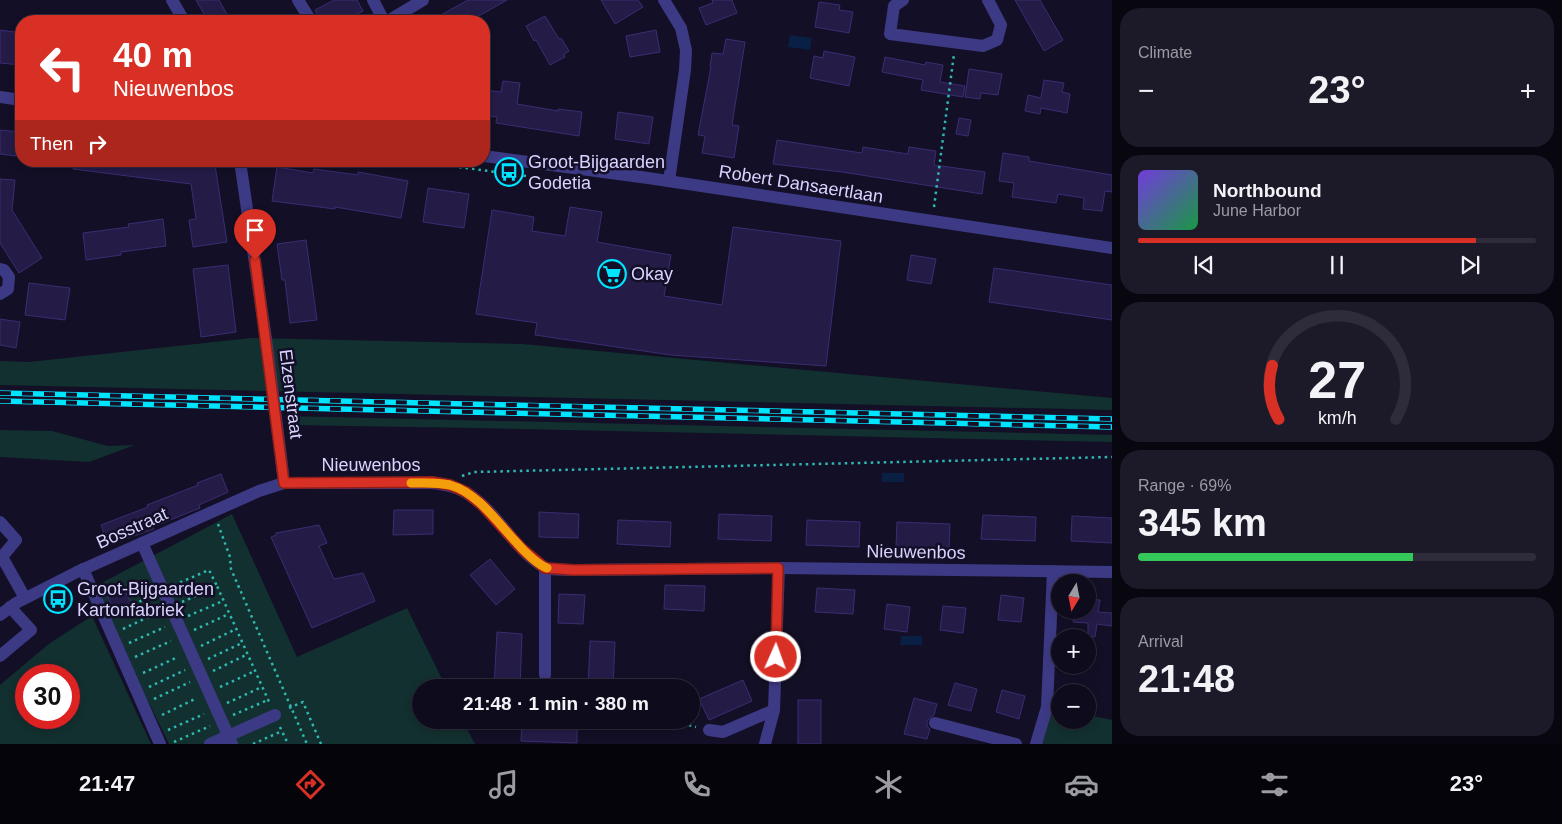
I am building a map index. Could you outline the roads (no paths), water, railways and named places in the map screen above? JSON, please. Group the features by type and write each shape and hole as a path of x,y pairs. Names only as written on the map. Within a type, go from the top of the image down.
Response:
{"street":[{"path":"172,0 181,15"},
{"path":"298,0 307,15"},
{"path":"373,0 382,15"},
{"path":"397,15 423,0"},
{"path":"664,0 680,28 686,50 685,70 669,182"},
{"path":"904,0 894,6 890,34 983,46 997,40 1002,25 988,0"},
{"path":"0,97 15,99"},
{"name":"Robert Dansaertlaan","path":"490,157 1112,248"},
{"name":"Elzenstraat","path":"241,167 266,339 284,483"},
{"path":"0,269 4,270 9,276 8,289 0,294"},
{"name":"Nieuwenbos","path":"284,483 432,482 450,485 466,492 482,505 522,549 545,568 584,570 778,568 1112,572"},
{"name":"Bosstraat","path":"5,611 83,569 259,490 284,483"},
{"path":"0,522 16,540 2,558 26,598"},
{"path":"142,544 230,740"},
{"path":"545,568 545,675"},
{"path":"765,744 774,710 778,568"},
{"path":"83,569 160,744"},
{"path":"1036,744 1047,707 1053,571"},
{"path":"0,656 31,630 5,611"},
{"path":"710,730 722,732 774,710"},
{"path":"210,744 230,740 275,715"},
{"path":"935,723 1016,744"}],"water":[{"path":"790,35 812,38 810,50 788,47"},
{"path":"882,473 904,473 904,482 882,482"},
{"path":"901,636 922,636 922,645 900,645"}],"railway":[{"path":"0,393 1112,419"},
{"path":"0,401 1112,427"}],"place":[{"name":"Groot-Bijgaarden Godetia","path":"509,172"},
{"name":"Okay","path":"612,274"},
{"name":"Groot-Bijgaarden Kartonfabriek","path":"58,599"}]}
